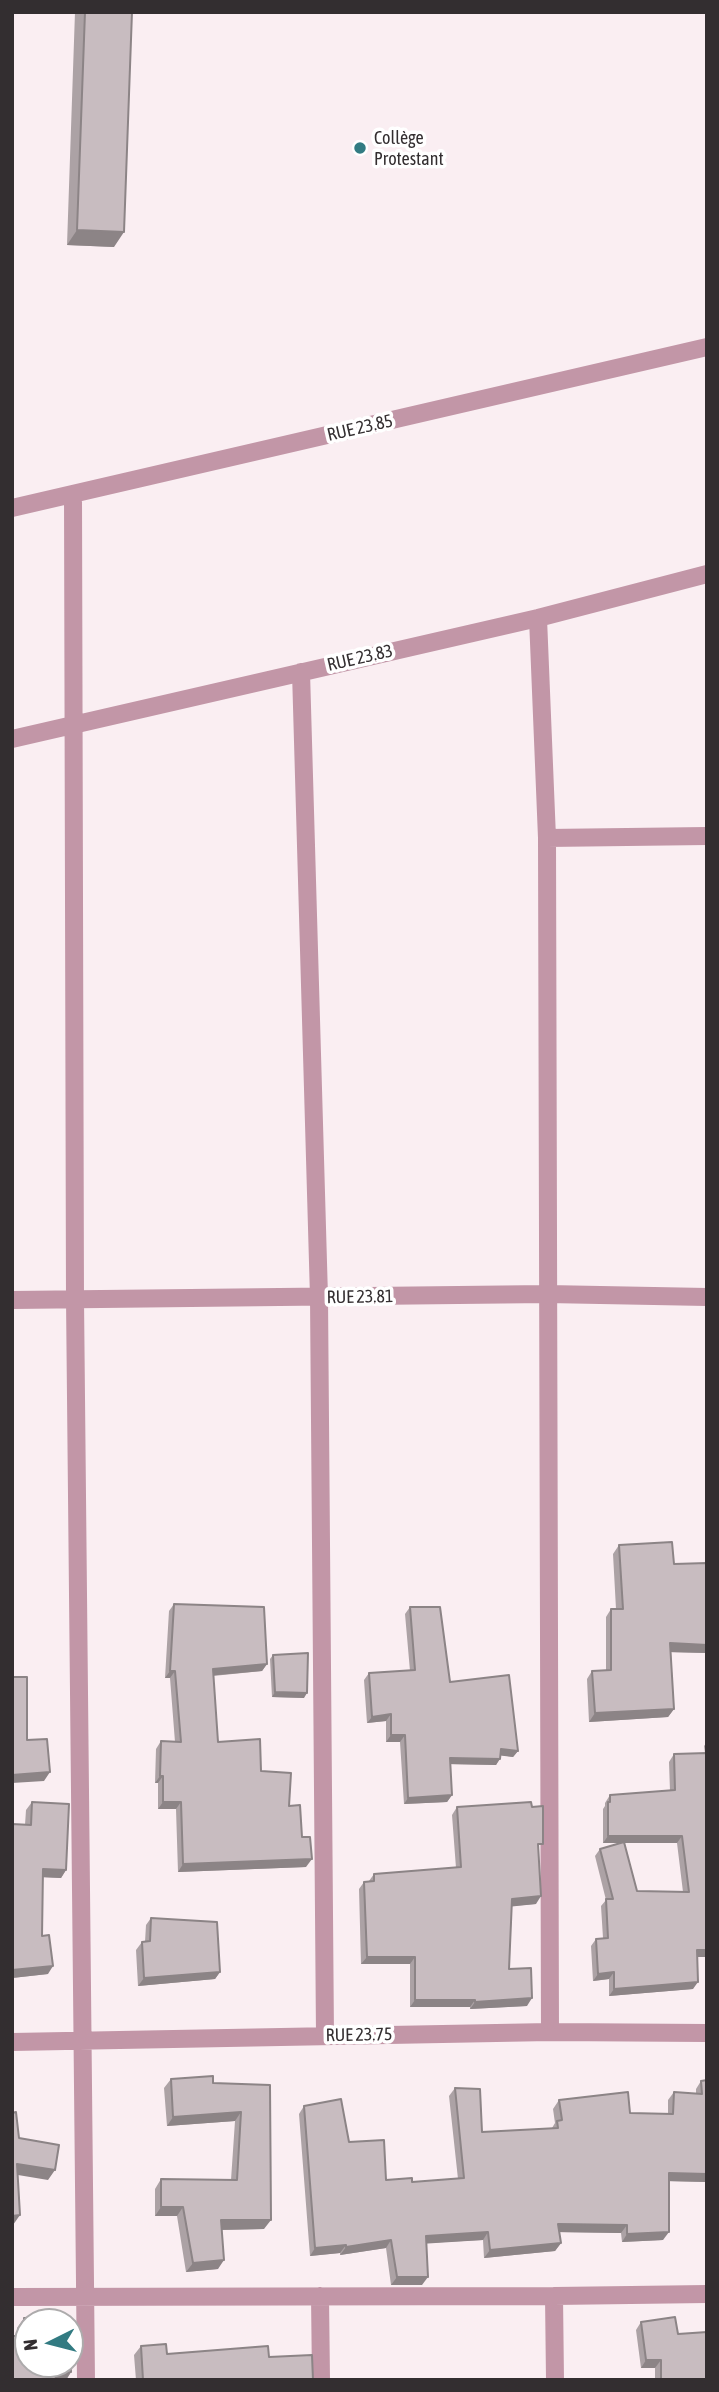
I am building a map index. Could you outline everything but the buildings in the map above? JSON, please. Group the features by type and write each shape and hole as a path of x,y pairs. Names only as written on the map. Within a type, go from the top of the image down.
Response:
{"street":[{"name":"RUE 23.85","path":"12,508 707,347"},
{"path":"73,495 75,1299 86,2380"},
{"name":"RUE 23.83","path":"12,739 538,618 707,574"},
{"path":"538,618 547,838 550,2032"},
{"path":"301,672 319,1297 325,2036"},
{"path":"547,838 707,836"},
{"name":"RUE 23.81","path":"12,1300 547,1294 707,1297"},
{"name":"RUE 23.75","path":"12,2042 550,2032 707,2033"},
{"path":"12,2297 707,2294"},
{"path":"320,2296 321,2380"},
{"path":"554,2296 555,2380"}],"place":[{"name":"Collège Protestant","path":"360,148"}]}
